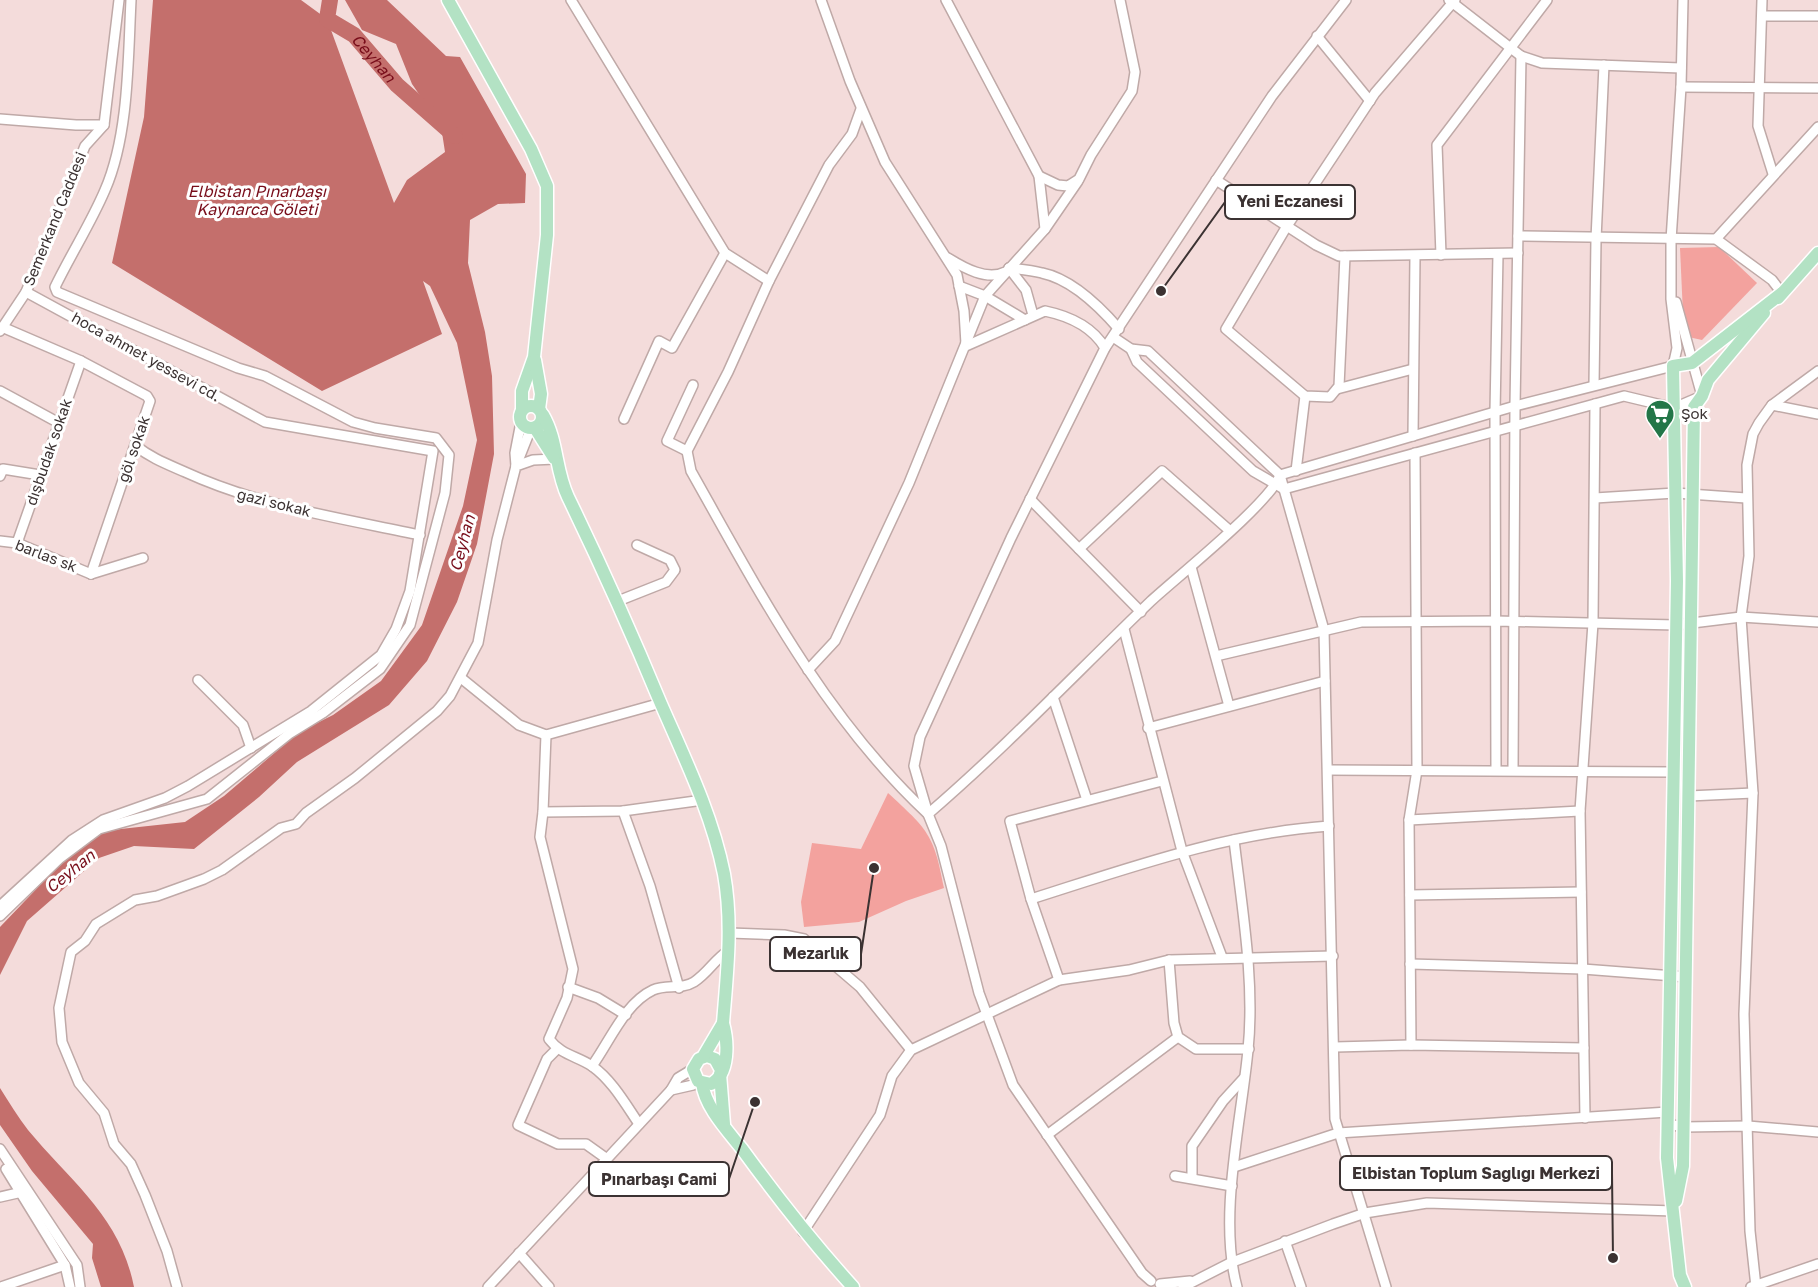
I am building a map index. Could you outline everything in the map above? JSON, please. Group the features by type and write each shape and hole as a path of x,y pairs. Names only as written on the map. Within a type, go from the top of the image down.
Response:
{"main road":[{"path":"448,2 531,149 547,186 547,235 534,357 522,391 528,422 555,459"},
{"path":"1674,1210 1683,1166 1684,1127 1694,407 1702,396 1708,380 1818,253"},
{"path":"1684,1287 1680,1275 1667,1158 1676,625 1673,366 1692,363 1782,293"},
{"path":"528,422 541,423 541,394 534,357"},
{"path":"528,422 528,406 541,412 553,432 555,459 562,484 618,601 703,800 724,874 730,933 723,1023 727,1047 721,1072 724,1125"},
{"path":"723,1023 703,1057 696,1062 703,1095 803,1232 852,1287"},
{"path":"703,1057 715,1059 721,1072"},
{"path":"698,1078 715,1082 721,1072"}],"street":[{"path":"0,119 104,125 120,0"},
{"path":"0,916 59,859 99,828 207,799 290,734 323,713 380,669 410,625 445,493 449,455 436,438 353,422 265,376 238,368 57,292 55,287 106,188 118,145 125,88 131,0"},
{"path":"571,0 725,253 769,280"},
{"path":"821,0 861,109 885,162 957,275 966,346"},
{"path":"946,0 1039,176 1045,229"},
{"path":"808,670 836,640 909,483 985,296 1045,229 1079,179 1091,155 1131,91 1135,72 1120,0"},
{"path":"1195,1280 1154,1285 1142,1273 1013,1085 979,993 940,846 914,766 920,737 1030,499 1105,348 1272,96 1346,0"},
{"path":"1441,255 1437,145 1547,0"},
{"path":"928,814 1280,482 1296,471 1515,406 1673,366 1677,348 1671,299 1671,240 1681,87 1683,0"},
{"path":"1762,0 1758,126 1773,174"},
{"path":"1413,369 1337,389 1330,397 1305,396 1226,329 1287,226 1370,101 1452,1 1521,56 1542,63 1681,68"},
{"path":"1762,16 1818,16"},
{"path":"1317,36 1370,101"},
{"path":"1514,770 1515,406 1521,56"},
{"path":"1594,385 1596,239 1604,65"},
{"path":"1681,87 1818,88"},
{"path":"861,109 852,134 829,165 769,280 728,372 687,451 691,471 808,670 873,758 928,814"},
{"name":"Semerkand Caddesi","path":"1,329 26,292 85,146 104,125"},
{"path":"1716,239 1818,127"},
{"path":"1039,176 1058,185 1068,186 1079,179"},
{"path":"1216,180 1316,245 1345,256 1518,253"},
{"path":"1518,236 1596,239 1716,239 1772,280 1782,293"},
{"path":"1131,349 1137,362 1253,471 1280,482 1414,453 1624,396 1674,408 1702,396 1674,296 1671,240"},
{"path":"624,419 659,342 672,348 725,253"},
{"path":"1496,770 1495,412 1498,254"},
{"path":"1337,389 1345,256"},
{"path":"1413,436 1415,256"},
{"path":"946,257 980,273 1003,274 1009,268"},
{"path":"1009,268 1044,273 1062,282 1107,314 1119,329"},
{"path":"1009,268 1026,290 1029,317"},
{"path":"959,286 1029,317"},
{"name":"hoca ahmet yessevi cd.","path":"26,292 265,422 433,451 420,535"},
{"path":"966,346 1045,311 1066,316 1086,327 1100,339 1105,348"},
{"path":"1,329 81,361"},
{"path":"1113,337 1131,349 1148,351 1280,482 1324,630 1335,1119 1386,1287"},
{"name":"dışbudak sokak","path":"17,543 81,361"},
{"name":"göl sokak","path":"81,361 147,396 150,401 91,573"},
{"path":"1818,370 1772,405 1753,434 1749,448 1746,498 1749,556 1741,617 1753,793 1744,1014 1749,1126 1750,1232 1754,1286 1818,1264"},
{"path":"687,451 667,441 693,385"},
{"path":"0,391 59,423"},
{"path":"1296,471 1305,396"},
{"path":"1585,1118 1581,811 1593,623 1595,404"},
{"path":"1772,405 1818,414"},
{"path":"177,1287 167,1251 136,1174 114,1144 104,1113 79,1083 62,1042 59,1008 71,952 85,941 96,924 135,900 158,896 204,879 222,870 281,828 296,824 306,813 432,716 450,696 478,643 497,540 516,466 514,453 528,422"},
{"name":"gazi sokak","path":"136,446 148,456 221,489 282,507 420,535"},
{"path":"1411,1045 1409,820 1417,770 1414,453"},
{"path":"516,466 533,460 555,459"},
{"path":"0,476 3,469 40,475"},
{"path":"1079,549 1162,471 1229,530"},
{"path":"1594,498 1675,493 1746,498"},
{"path":"1030,499 1141,612"},
{"path":"0,906 72,840 102,820 165,798 250,748 310,711 381,655 396,629 410,591 420,535"},
{"name":"barlas sk","path":"0,541 17,543 91,573"},
{"path":"618,601 666,582 675,570 670,560 637,545"},
{"path":"91,573 143,558"},
{"path":"1191,567 1229,706"},
{"path":"1216,656 1362,622 1516,621 1676,625 1741,617 1818,622"},
{"path":"1124,629 1148,728 1182,851 1222,957"},
{"path":"461,678 519,725 546,735 661,703"},
{"path":"198,680 243,725 250,748"},
{"path":"1148,728 1325,681"},
{"path":"1053,697 1087,800"},
{"path":"546,735 540,837 573,969 567,998 549,1039 557,1049 592,1066 620,1096 639,1124"},
{"path":"1328,770 1674,772"},
{"path":"1059,980 1031,899 1010,821 1162,781"},
{"path":"1689,796 1753,793"},
{"path":"543,812 623,811 703,800"},
{"path":"623,811 650,886 679,988"},
{"path":"1409,820 1581,811"},
{"path":"1031,899 1182,851 1281,830 1329,826"},
{"path":"1234,840 1248,956 1249,1049 1232,1186 1230,1263 1237,1287"},
{"path":"1410,895 1581,892"},
{"path":"730,933 784,935 804,939 860,987 910,1050"},
{"path":"592,1066 638,998 656,988 679,988 693,983 708,971 718,957 729,951"},
{"path":"803,1232 880,1115 892,1076 910,1050 1059,980 1129,970 1169,960 1248,956 1333,956"},
{"path":"1169,960 1174,1023 1178,1037 1196,1049 1249,1049"},
{"path":"1410,964 1582,969 1687,977"},
{"path":"568,987 598,998 626,1015"},
{"path":"1047,1135 1178,1037"},
{"path":"1335,1047 1411,1045 1584,1048"},
{"path":"557,1049 547,1059 518,1125 558,1144 586,1144 607,1159"},
{"path":"488,1287 671,1090 678,1078 698,1078"},
{"path":"671,1090 693,1085 698,1078"},
{"path":"1192,1177 1192,1146 1223,1101 1244,1078"},
{"path":"1234,1167 1338,1133 1585,1118 1667,1118 1684,1127 1749,1126 1818,1132"},
{"path":"0,1149 77,1265 81,1287"},
{"path":"0,1160 22,1192 65,1265 70,1287"},
{"path":"1175,1176 1192,1177 1232,1186"},
{"path":"0,1197 22,1192"},
{"path":"1183,1287 1230,1263 1285,1241 1365,1214 1427,1203 1674,1210"},
{"path":"1285,1241 1301,1287"},
{"path":"519,1253 549,1287"},
{"path":"0,1287 65,1265"}],"shaded area":[{"path":"1719,247 1757,283 1702,340 1684,336 1680,248"},
{"path":"888,793 921,825 927,834 937,856 944,888 906,901 859,922 804,927 801,902 812,843 861,849"}],"water":[{"name":"Elbistan Pınarbaşı Kaynarca Göleti","path":"153,0 301,0 327,19 394,203 407,180 445,152 441,126 412,84 396,44 362,30 345,0 387,0 446,56 460,57 526,174 525,203 498,204 470,220 468,263 485,332 492,376 494,454 477,544 457,602 427,661 389,705 297,762 259,797 194,849 134,846 99,858 27,921 0,975 0,927 66,858 102,831 185,822 224,796 299,732 333,715 381,681 422,625 463,506 477,440 457,343 430,286 423,281 442,334 322,391 112,263 144,117"},
{"path":"0,1088 28,1130 92,1201 106,1220 118,1240 134,1287 101,1287 92,1258 93,1244 32,1171 0,1125"}],"waterway":[{"name":"Ceyhan","path":"330,0 327,19 354,35 397,85 455,136"}],"place":[{"name":"Yeni Eczanesi","path":"1161,291"},
{"name":"Şok","path":"1660,440"},
{"name":"Mezarlık","path":"874,868"},
{"name":"Pınarbaşı Cami","path":"755,1102"},
{"name":"Elbistan Toplum Saglıgı Merkezi","path":"1613,1258"}]}
